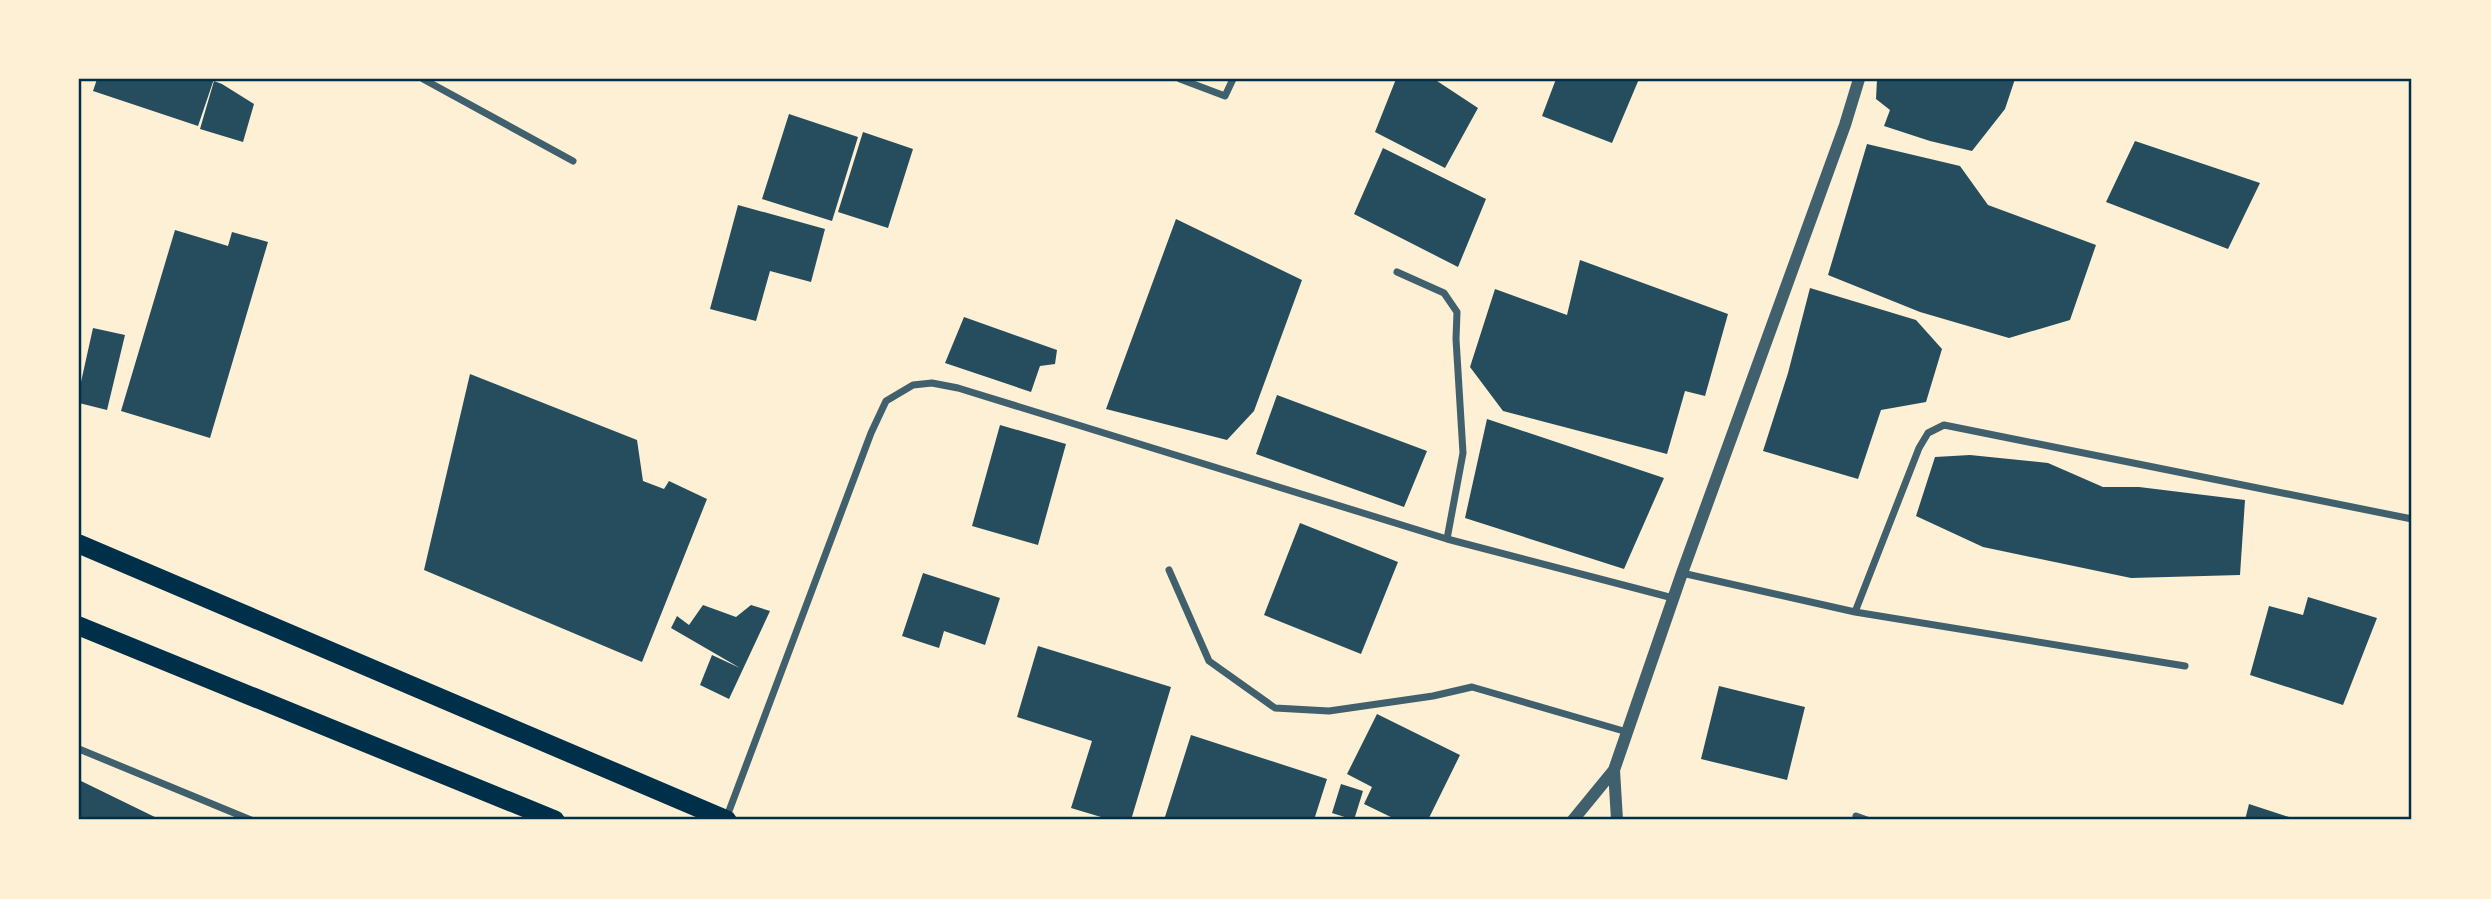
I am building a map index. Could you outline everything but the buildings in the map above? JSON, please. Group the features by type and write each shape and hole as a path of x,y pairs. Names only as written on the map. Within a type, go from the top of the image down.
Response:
{"highway":[{"path":"79,544 726,820"},
{"path":"79,626 555,820"}],"street":[{"path":"423,79 573,161"},
{"path":"1180,79 1225,96 1233,79"},
{"path":"1573,820 1614,770 1682,572 1845,125 1858,79"},
{"path":"1397,272 1444,293 1457,312 1456,339 1463,453 1447,539"},
{"path":"726,820 871,433 886,401 913,385 932,383 958,388 1447,539 1673,598"},
{"path":"1855,612 1919,448 1928,433 1944,425 2412,519"},
{"path":"1169,570 1209,660 1275,708 1329,711 1409,700 1472,687 1627,732"},
{"path":"1682,572 1855,612 2185,666"},
{"path":"79,749 251,820"},
{"path":"1614,770 1617,820"},
{"path":"1856,816 1867,820"}]}
